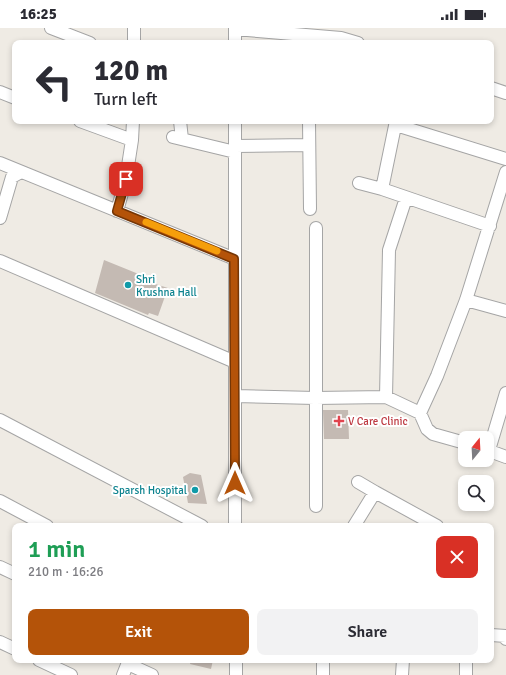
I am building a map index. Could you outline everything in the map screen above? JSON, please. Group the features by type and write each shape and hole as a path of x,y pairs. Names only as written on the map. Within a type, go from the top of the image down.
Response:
{"street":[{"path":"51,28 82,40"},
{"path":"134,28 134,40"},
{"path":"235,40 235,28 341,38 348,40"},
{"path":"494,89 506,93"},
{"path":"0,92 12,97"},
{"path":"88,124 132,140"},
{"path":"117,211 126,179 132,140 132,124"},
{"path":"179,124 177,138 235,149 309,146"},
{"path":"235,124 235,523"},
{"path":"309,124 310,209"},
{"path":"382,188 396,124"},
{"path":"399,124 506,159"},
{"path":"0,163 234,259"},
{"path":"0,218 12,177 21,172"},
{"path":"420,413 466,300 506,172"},
{"path":"360,183 382,188 406,198 490,226"},
{"path":"386,397 389,250 406,198"},
{"path":"316,228 316,506"},
{"path":"0,261 235,362"},
{"path":"466,300 506,311"},
{"path":"494,431 506,393"},
{"path":"235,396 315,398 386,397 420,413 428,429 433,434 458,441"},
{"path":"0,420 196,523"},
{"path":"494,452 506,456"},
{"path":"358,482 432,523"},
{"path":"356,523 375,492"},
{"path":"0,501 41,523"},
{"path":"0,567 12,573"},
{"path":"494,635 506,636 506,639"},
{"path":"0,642 12,648"},
{"path":"44,663 57,672 71,675"},
{"path":"236,663 236,675"},
{"path":"323,663 323,675"},
{"path":"402,675 403,663"},
{"path":"466,663 466,675"},
{"path":"127,666 152,675"}],"building":[{"name":"Shri Krushna Hall","path":"104,260 146,277 149,282 168,288 158,316 149,313 148,315 95,293"},
{"path":"323,410 348,410 349,439 324,439"},
{"name":"Sparsh Hospital","path":"190,473 201,475 207,504 188,503 183,477"},
{"path":"190,663 212,663 211,669"}],"slow traffic":[{"path":"146,222 217,251"}],"place":[{"name":"Shri Krushna Hall","path":"128,285"},
{"name":"V Care Clinic","path":"339,421"},
{"name":"Sparsh Hospital","path":"195,490"}],"route":[{"path":"126,179 117,211 234,259 235,483"}]}
